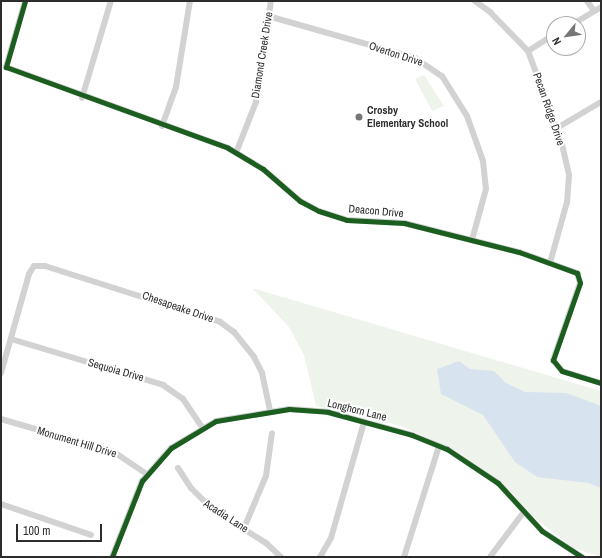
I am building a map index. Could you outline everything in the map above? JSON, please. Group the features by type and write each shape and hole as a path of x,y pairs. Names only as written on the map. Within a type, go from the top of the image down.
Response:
{"street":[{"name":"Deacon Drive","path":"25,1 6,67 82,98 236,153 263,169 300,202 319,211 347,220 404,223 472,240 550,263 580,278 553,360 562,371 601,383"},
{"path":"82,98 112,1"},
{"path":"162,126 176,87 190,1"},
{"name":"Diamond Creek Drive","path":"236,153 256,102 271,1"},
{"name":"Pecan Ridge Drive","path":"475,1 528,51 557,128 569,174 568,195 550,263"},
{"path":"587,1 594,11"},
{"path":"586,16 601,7"},
{"name":"Overton Drive","path":"268,16 415,58 442,76 467,116 484,161 486,189 472,240"},
{"path":"528,51 546,40"},
{"path":"557,128 601,102"},
{"name":"Chesapeake Drive","path":"11,339 34,266 197,312 220,322 234,332 254,358 262,373 270,411"},
{"path":"1,373 11,339"},
{"name":"Sequoia Drive","path":"11,339 163,385 183,399 202,427"},
{"name":"Longhorn Lane","path":"112,557 131,503 148,474 171,448 202,427 229,417 270,411 328,412 440,446 469,460 498,483 522,513 548,536 582,557"},
{"name":"Monument Hill Drive","path":"1,419 114,452 148,474"},
{"path":"320,557 331,538 364,422"},
{"path":"244,528 266,476 272,433"},
{"path":"404,557 440,446"},
{"name":"Acadia Lane","path":"178,468 200,498 244,528 281,557"},
{"path":"1,504 91,535"},
{"path":"490,557 522,513"}],"shaded area":[{"path":"424,75 444,106 432,111 415,79"},
{"path":"252,288 601,391 601,557 573,548 535,518 501,482 457,451 401,426 316,406 304,355 289,327"},
{"path":"459,361 470,369 494,371 506,383 525,392 566,393 601,406 601,488 589,483 537,477 515,462 483,415 441,394 437,369"}],"cycle path":[{"path":"25,1 6,67 228,148 263,169 300,201 319,211 347,220 404,223 519,252 577,273 580,283 553,360 562,371 601,383"},
{"path":"112,557 142,481 171,448 216,421 289,409 328,412 412,435 447,449 498,483 542,531 582,557"}],"place":[{"name":"Crosby Elementary School","path":"359,117"}]}
